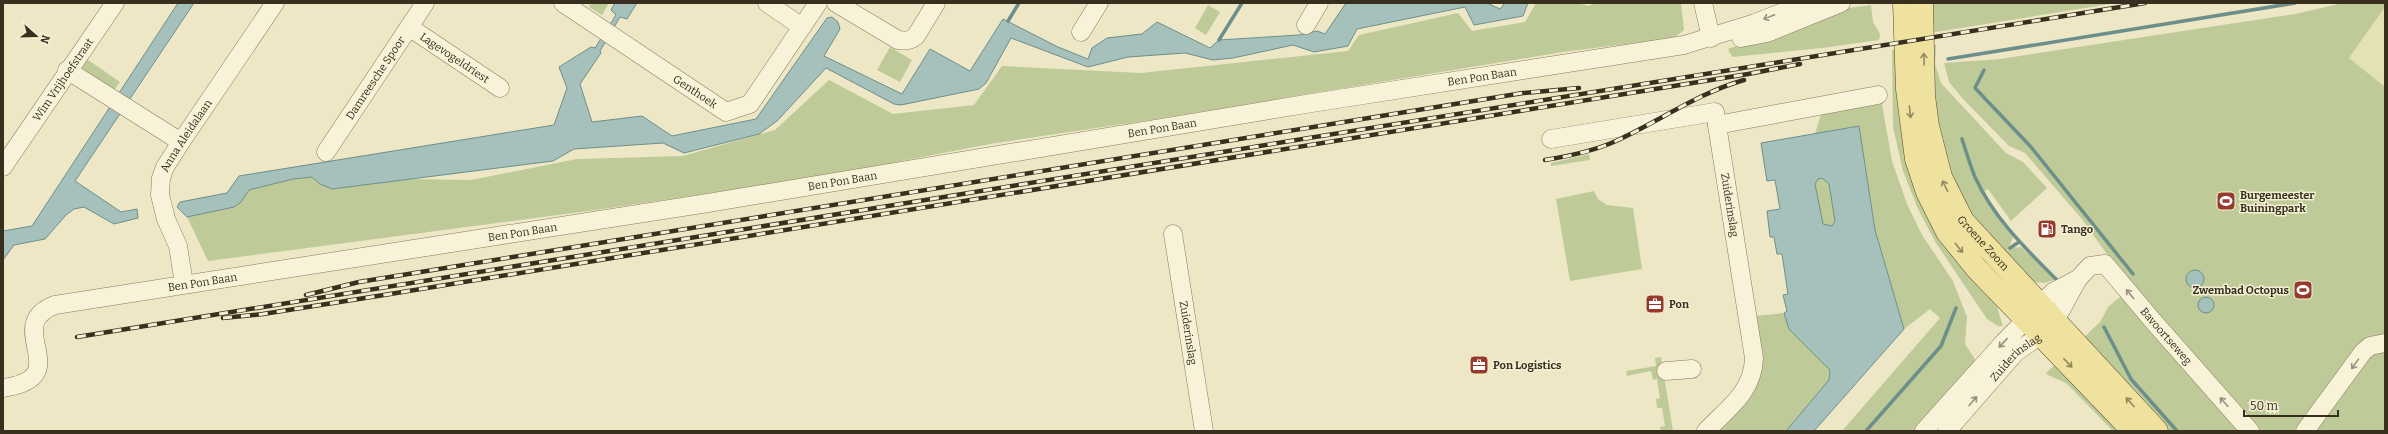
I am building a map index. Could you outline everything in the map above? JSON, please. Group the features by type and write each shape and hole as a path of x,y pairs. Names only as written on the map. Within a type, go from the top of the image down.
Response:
{"main road":[{"name":"Groene Zoom","path":"1904,3 1911,128 1916,159 1927,192 1947,232 1977,269 2041,320 2157,431"},
{"name":"Groene Zoom","path":"1922,3 1924,96 1933,152 1941,177 1962,221 2041,320 2133,431"}],"street":[{"name":"Wim Vrijhoefstraat","path":"6,158 114,3"},
{"name":"Anna Aleidalaan","path":"184,284 178,246 166,219 160,195 161,178 165,167 181,142 275,3"},
{"name":"Damreesche Spoor","path":"326,152 425,3"},
{"name":"Genthoek","path":"563,3 726,112 750,104 818,3"},
{"path":"767,3 802,27"},
{"path":"836,3 898,40 904,41 911,40 916,36 936,3"},
{"path":"1081,32 1099,3"},
{"path":"1306,25 1319,3"},
{"path":"1703,3 1711,38"},
{"name":"Ben Pon Baan","path":"3,388 26,384 36,375 39,363 34,328 36,319 48,307 184,284 716,201 1312,103 1684,45 1711,38 1806,3"},
{"name":"Ben Pon Baan","path":"1711,38 1729,40 1767,32 1841,3"},
{"name":"Lagevogeldriest","path":"409,27 500,88"},
{"path":"67,70 181,142"},
{"path":"1551,139 1715,112 1717,124 1878,95"},
{"name":"Zuiderinslag","path":"1706,431 1744,392 1750,383 1754,371 1754,358 1717,124"},
{"name":"Zuiderinslag","path":"1173,234 1204,431"},
{"name":"Bavoortseweg","path":"2041,320 2084,273 2105,264 2152,321 2250,431"},
{"name":"Zuiderinslag","path":"1924,431 2041,320"},
{"name":"Zuiderinslag","path":"1947,431 2016,352 2041,320"},
{"path":"2305,431 2363,352 2370,346 2385,343"},
{"path":"1666,372 1692,369"}],"green space":[{"path":"591,3 609,3 602,15 589,7"},
{"path":"1536,3 1578,3 1588,6 1596,3 1681,3 1684,30 1674,38 1563,52 1150,120 990,144 824,176 596,210 208,261 187,217 234,207 241,202 249,190 293,179 312,177 320,184 333,189 404,179 471,180 577,159 683,156 775,130 829,80 893,114 974,105 1002,66 1141,73 1348,51 1359,35 1458,13 1472,31 1525,22"},
{"path":"1928,3 2116,3 1930,33"},
{"name":"Burgemeester Buiningpark","path":"2343,3 2385,3 2385,7 2349,58 2385,87 2385,431 2161,431 2080,341 2100,322 2108,307 2120,297 2114,264 2081,218 2025,153 2009,146 1963,99 1949,82 1944,63 2000,59 2295,14"},
{"path":"1208,5 1220,12 1206,35 1195,28"},
{"path":"1871,5 1873,22 1880,34 1879,40 1822,48 1732,57 1728,49 1840,9"},
{"path":"2385,7 2385,87 2349,59"},
{"path":"1932,45 1936,45 1935,64 1941,83 2006,153 2023,162 2047,188 2011,221 1988,189 1982,193 2013,237 2009,248 2021,247 2057,279 2045,283 2034,282 2013,271 1951,186 1936,133"},
{"path":"890,47 912,60 900,82 877,70"},
{"path":"1902,49 1941,238 1997,307 2003,326 1998,326 1987,319 1936,243 1918,209 1903,171 1893,127 1892,50"},
{"path":"84,57 120,82 114,90 79,66"},
{"path":"1882,104 1892,161 1907,204 1922,235 1953,281 1967,317 1965,344 1978,364 1918,431 1842,431 1940,318 1930,309 1904,329 1875,230 1859,126 1815,134 1822,111"},
{"path":"1589,154 1590,160 1551,166 1551,163"},
{"path":"1822,178 1829,184 1835,221 1832,226 1823,224 1815,184 1818,179"},
{"path":"1594,191 1598,199 1607,205 1633,208 1642,269 1570,281 1556,199"},
{"path":"1784,313 1789,329 1830,370 1829,380 1786,431 1715,431 1736,409 1755,316"},
{"path":"1661,357 1673,431 1661,431 1660,427 1665,426 1662,408 1657,408 1656,399 1660,398 1657,379 1653,380 1651,371 1627,376 1626,371 1656,366 1655,358"},
{"path":"2059,361 2126,431 2113,431 2066,383 2046,373"}],"water":[{"path":"178,3 194,3 75,181 121,212 137,209 138,218 114,224 84,207 74,209 66,215 45,239 14,245 3,260 3,231 32,226"},
{"path":"615,3 637,3 627,19 620,17 600,51 601,53 580,84 592,122 642,116 672,136 756,119 827,18 832,17 838,22 840,29 824,56 902,94 930,49 970,71 1003,19 1058,47 1088,59 1092,48 1107,38 1142,34 1157,22 1210,48 1219,40 1299,35 1317,31 1325,34 1346,3 1487,3 1500,9 1505,3 1528,3 1523,16 1474,25 1465,7 1357,29 1348,46 1314,52 1293,45 1233,58 1213,60 1185,53 1128,57 1088,67 1011,38 986,83 979,89 901,105 894,104 826,68 777,121 759,134 684,153 663,143 574,149 553,161 332,189 320,184 312,177 293,179 249,190 241,202 234,207 187,217 177,207 180,202 227,193 239,176 554,125 567,88 559,67 591,47 595,48 616,15 611,10"},
{"path":"1859,126 1875,230 1904,329 1814,431 1786,431 1829,380 1830,370 1789,329 1784,313 1787,311 1783,295 1788,294 1782,254 1777,254 1774,237 1770,237 1767,211 1780,209 1775,180 1767,181 1761,143","holes":["1822,178 1829,184 1835,221 1832,226 1823,224 1815,184 1818,179"]},
{"path":"2195,270 2201,273 2204,279 2201,285 2195,288 2189,285 2186,279 2189,273"},
{"path":"2206,297 2212,299 2214,305 2212,311 2206,313 2200,311 2198,305 2200,299"}],"waterway":[{"path":"1008,21 1019,3"},
{"path":"1219,40 1242,3"},
{"path":"1948,59 2295,3"},
{"path":"1984,70 1975,88 2031,147 2133,274"},
{"path":"1962,139 1975,177 1992,207 2012,233 2059,282"},
{"path":"2010,248 2019,242"},
{"path":"1866,431 1941,346 1956,308"},
{"path":"2104,327 2131,379 2177,431"}],"railway":[{"path":"77,337 2145,3"},
{"path":"223,318 263,314 384,295 1748,74 1800,64"},
{"path":"1545,160 1582,153 1608,145 1711,92 1744,80"},
{"path":"306,295 359,282 1523,93 1579,88"}],"place":[{"name":"Burgemeester Buiningpark","path":"2226,201"},
{"name":"Tango","path":"2047,229"},
{"name":"Zwembad Octopus","path":"2303,290"},
{"name":"Pon","path":"1655,304"},
{"name":"Pon Logistics","path":"1479,365"}]}
